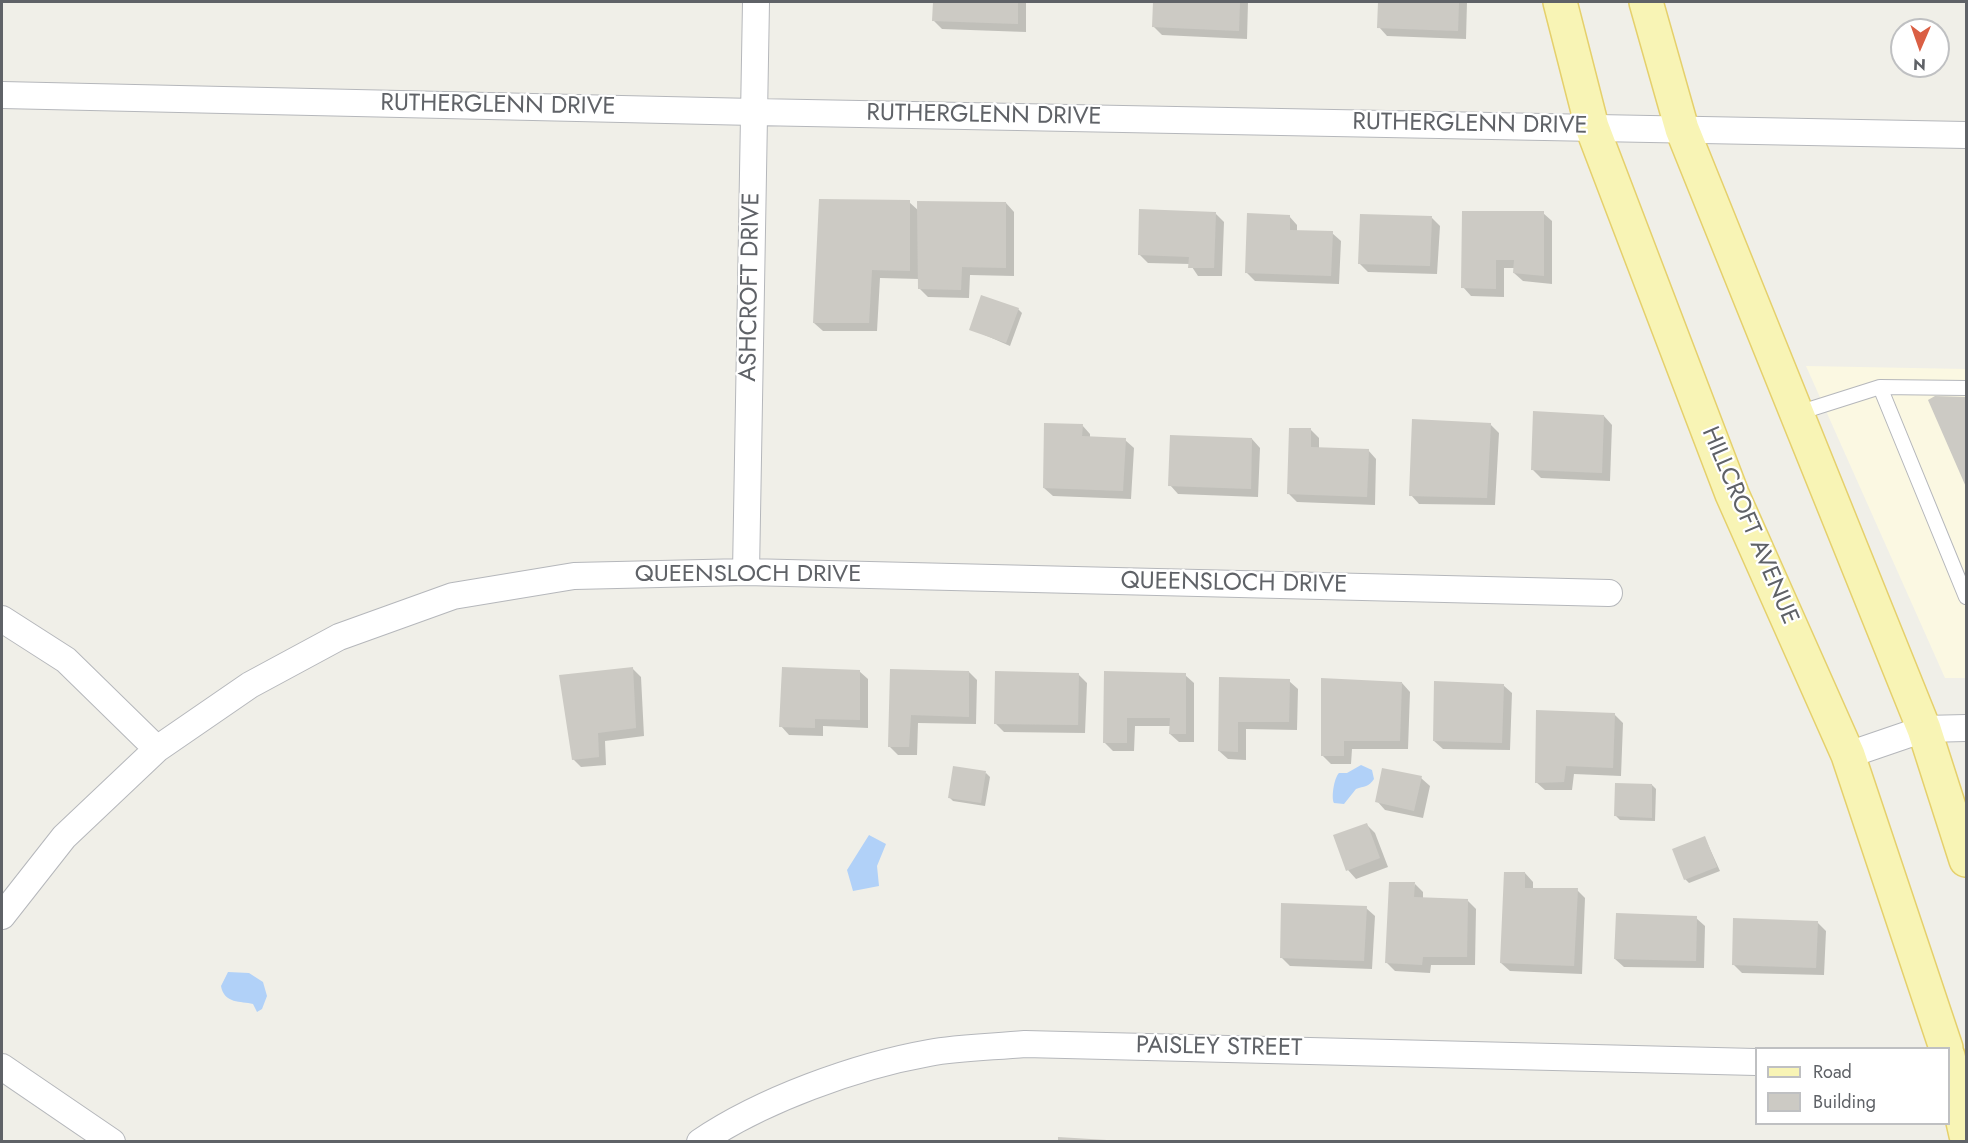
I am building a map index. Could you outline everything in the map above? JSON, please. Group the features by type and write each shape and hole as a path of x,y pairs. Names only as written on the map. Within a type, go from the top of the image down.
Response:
{"main road":[{"name":"HILLCROFT AVENUE","path":"1560,2 1592,127 1732,494 1848,755 1947,1047"},
{"path":"1646,2 1682,129 1924,729 1966,860"},
{"name":"HILLCROFT AVENUE","path":"1952,1061 1966,1135"}],"street":[{"name":"ASHCROFT DRIVE","path":"746,572 756,2"},
{"name":"RUTHERGLENN DRIVE","path":"2,95 1966,135"},
{"name":"QUEENSLOCH DRIVE","path":"2,916 64,837 157,749 250,685 339,637 453,596 574,576 746,572 1610,593"},
{"path":"2,619 66,660 157,749"},
{"path":"1848,755 1924,729 1966,728"},
{"name":"PAISLEY STREET","path":"700,1142 780,1099 842,1076 929,1053 1025,1044 1755,1062"},
{"path":"2,1067 112,1142"}],"lane":[{"path":"1880,387 1966,597"},
{"path":"1798,413 1880,387 1966,388"}],"shaded area":[{"path":"1806,366 1966,369 1966,678 1945,678"}],"water":[{"path":"1361,765 1372,770 1374,779 1372,782 1356,789 1344,804 1334,803 1334,788 1339,773 1347,773"},
{"path":"869,835 886,844 877,866 879,886 853,891 847,870"},
{"path":"228,972 249,973 263,982 267,996 262,1009 257,1012 253,1004 234,1001 226,996 221,986"}],"building":[{"path":"933,2 1018,2 1018,24 932,21"},
{"path":"1153,2 1240,2 1239,31 1152,27"},
{"path":"1378,2 1459,2 1458,31 1377,28"},
{"path":"819,199 910,200 910,271 872,270 869,323 813,323"},
{"path":"917,201 1006,202 1006,268 962,267 961,290 918,289"},
{"path":"1139,209 1216,212 1214,268 1188,268 1189,257 1138,255"},
{"path":"1462,211 1544,211 1544,276 1513,273 1514,260 1496,260 1496,289 1461,288"},
{"path":"1247,213 1290,215 1290,230 1333,231 1331,276 1245,273"},
{"path":"1360,214 1432,216 1430,266 1358,264"},
{"path":"981,295 1019,308 1006,343 969,330"},
{"path":"1935,396 1966,397 1966,487 1928,400"},
{"path":"1533,411 1604,415 1602,473 1531,470"},
{"path":"1412,419 1491,423 1487,498 1409,496"},
{"path":"1044,423 1083,424 1082,436 1126,438 1123,491 1043,488"},
{"path":"1289,428 1311,428 1311,447 1369,449 1367,497 1287,494"},
{"path":"1170,435 1252,438 1251,489 1168,486"},
{"path":"633,667 636,728 598,733 599,757 572,760 559,675"},
{"path":"782,667 860,670 860,720 815,719 815,728 779,727"},
{"path":"890,669 969,671 969,717 911,715 909,747 888,747"},
{"path":"995,671 1079,673 1078,725 994,724"},
{"path":"1104,671 1186,673 1186,734 1169,734 1170,718 1127,718 1127,743 1103,743"},
{"path":"1219,677 1290,679 1289,722 1238,722 1238,752 1218,751"},
{"path":"1321,678 1402,682 1400,741 1344,741 1344,756 1321,756"},
{"path":"1434,681 1504,684 1502,743 1433,741"},
{"path":"1536,710 1615,713 1613,768 1566,766 1564,782 1535,783"},
{"path":"953,766 986,771 981,803 948,798"},
{"path":"1382,768 1422,776 1414,811 1375,802"},
{"path":"1615,783 1652,784 1652,818 1614,816"},
{"path":"1367,823 1380,858 1346,871 1333,835"},
{"path":"1705,836 1717,867 1684,880 1672,849"},
{"path":"1504,872 1525,872 1525,888 1578,888 1574,966 1500,963"},
{"path":"1389,882 1415,882 1414,897 1468,899 1467,957 1423,957 1422,965 1385,963"},
{"path":"1281,903 1367,906 1364,961 1280,958"},
{"path":"1616,913 1697,916 1696,961 1614,959"},
{"path":"1733,918 1818,921 1816,968 1732,965"},
{"path":"1058,1137 1107,1140 1106,1142 1058,1142"}]}
